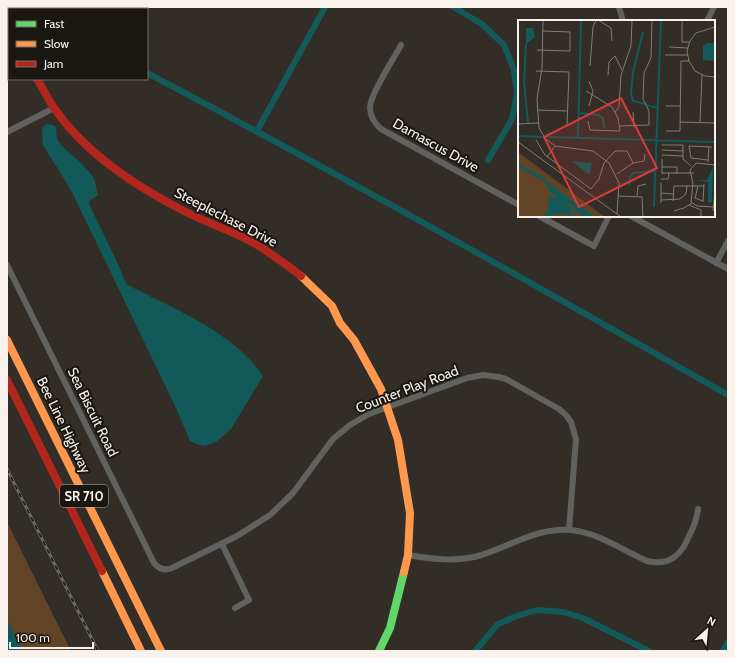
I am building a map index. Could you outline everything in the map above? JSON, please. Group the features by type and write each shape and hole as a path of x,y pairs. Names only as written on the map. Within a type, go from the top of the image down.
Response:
{"main road":[{"name":"Steeplechase Drive","path":"38,80 54,108 85,144 139,186 184,211 253,243 287,265 332,306 340,324 354,340 381,389 398,440 410,513 408,555 390,628 379,651"},
{"name":"Bee Line Highway","path":"7,340 161,651"},
{"name":"SR 710","path":"7,380 141,651"}],"street":[{"path":"619,7 623,20"},
{"path":"707,20 714,7"},
{"name":"Damascus Drive","path":"401,45 372,99 370,112 375,123 381,129 518,204"},
{"path":"7,132 54,108"},
{"path":"542,217 594,246 608,217"},
{"path":"633,217 728,270"},
{"path":"716,263 728,241"},
{"name":"Sea Biscuit Road","path":"7,265 150,556 154,563 160,568"},
{"name":"Counter Play Road","path":"160,568 168,570 222,544 261,522 282,504 302,481 327,445 342,430 357,420 387,407 467,378 483,375 506,379 559,409 571,422 576,440 569,530"},
{"path":"408,555 442,559 464,559 490,552 536,533 569,530 602,538 647,561 664,562 675,557 683,549 697,520 698,509"},
{"path":"222,544 249,600 235,608"}],"shaded area":[{"path":"7,522 71,651 7,651"}],"water":[{"path":"46,124 56,127 57,139 62,146 83,165 94,178 98,195 89,201 89,204 119,266 126,284 201,322 219,334 236,346 263,376 231,429 216,442 205,446 190,441 176,408 71,190 43,145 42,132 43,127"},
{"path":"7,620 23,651 7,651"}],"waterway":[{"path":"257,131 325,7"},
{"path":"453,7 482,24 504,45 514,70 517,94 512,119 488,160"},
{"path":"148,74 366,191 728,395"},
{"path":"475,651 498,624 537,610 563,612 583,618 649,651"},
{"path":"723,651 728,642"}],"railway":[{"path":"7,469 98,651"}],"traffic: fast":[{"path":"379,651 390,628 404,572"}],"traffic: slow":[{"path":"301,276 332,306 340,323 354,340 381,389 398,440 410,513 408,555 404,572"},
{"path":"7,340 161,651"},
{"path":"102,571 141,651"}],"traffic: jam":[{"path":"38,80 54,108 67,125 96,154 130,180 193,215 254,243 301,276"},
{"path":"7,380 102,571"}]}
